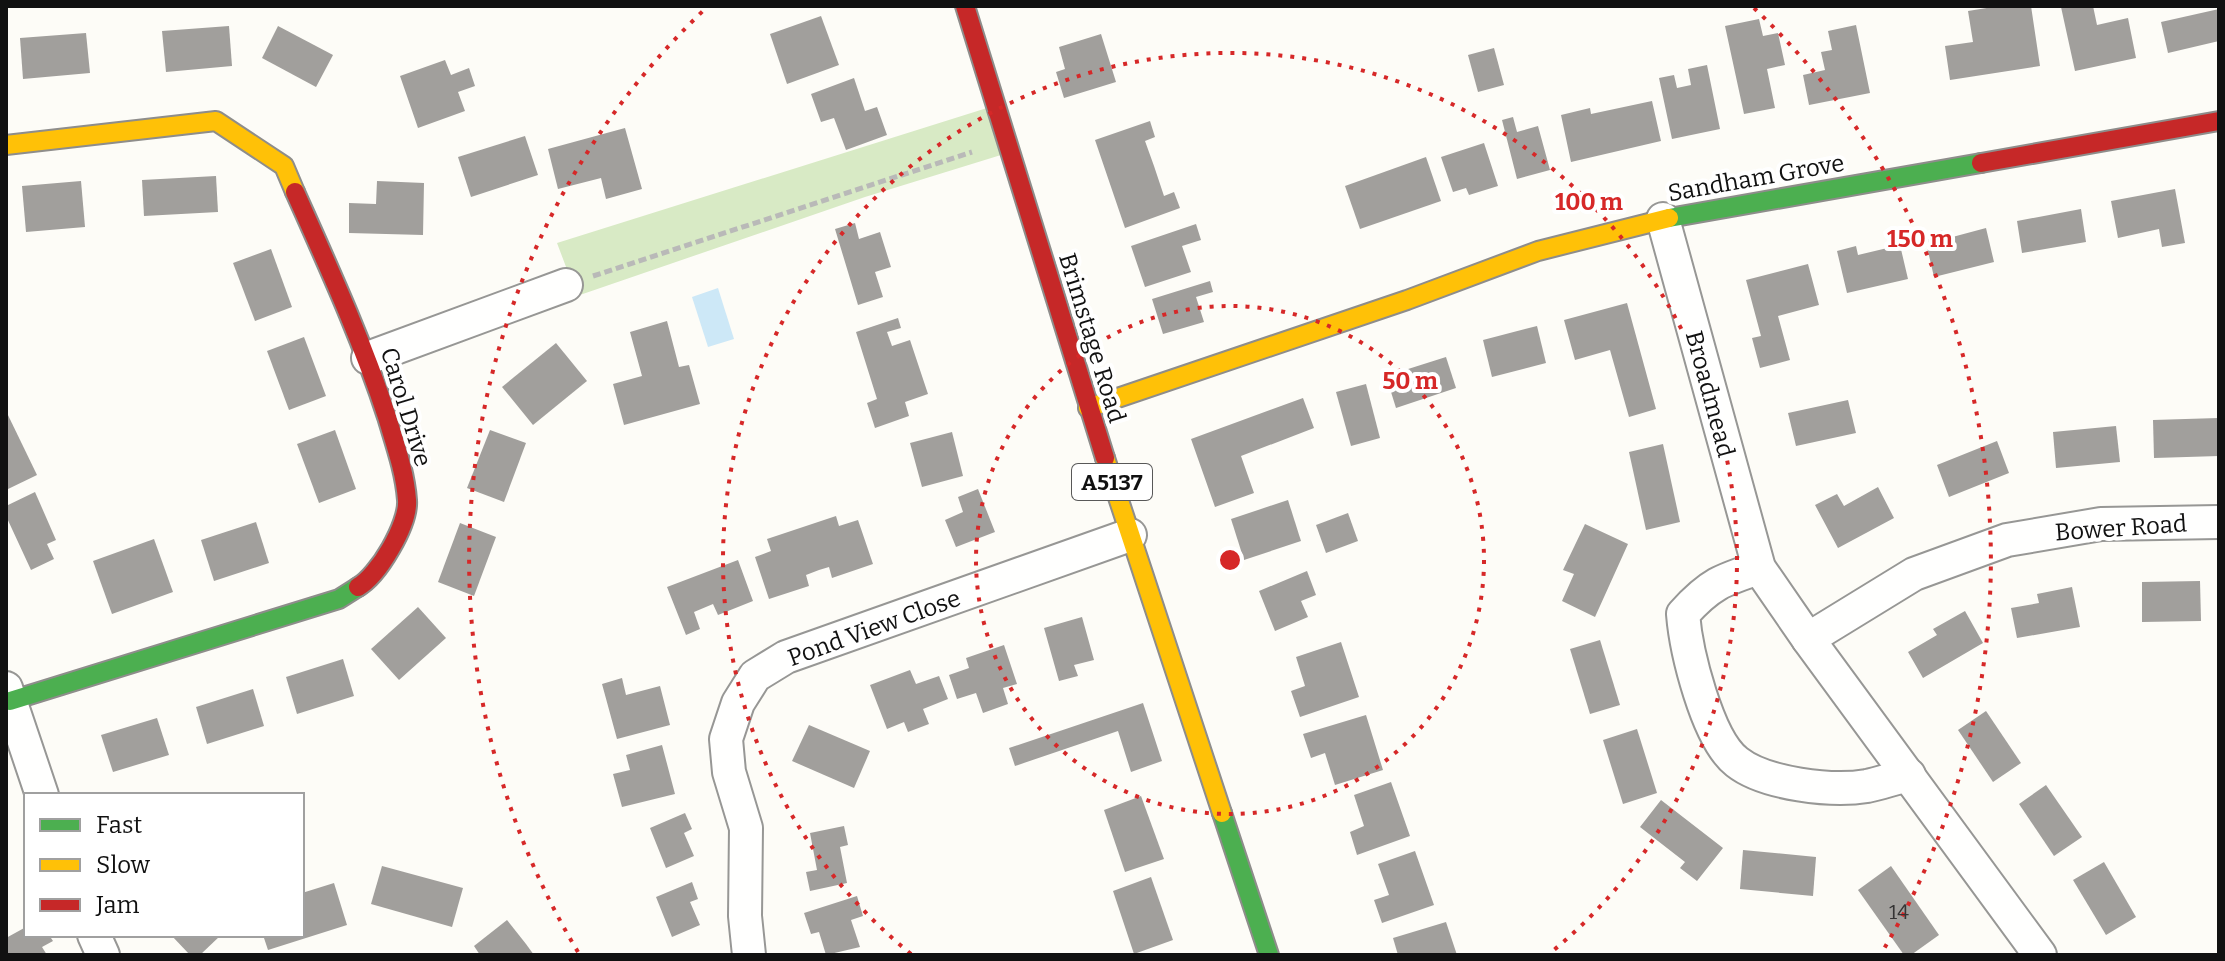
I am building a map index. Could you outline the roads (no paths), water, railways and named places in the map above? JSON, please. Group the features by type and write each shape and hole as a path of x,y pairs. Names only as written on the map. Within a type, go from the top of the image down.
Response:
{"street":[{"name":"Brimstage Road","path":"965,6 1088,408 1269,955"},
{"name":"Carol Drive","path":"6,145 216,121 284,166 368,358 398,453 408,503 393,546 369,581 339,599 8,695"},
{"name":"Sandham Grove","path":"1088,408 1407,300 1538,251 1663,219 2219,121"},
{"name":"Broadmead","path":"1663,219 1759,568 2040,955"},
{"path":"368,358 566,285"},
{"name":"Bower Road","path":"1808,639 1914,574 2007,540 2101,524 2219,522"},
{"name":"Pond View Close","path":"749,955 745,916 746,828 729,772 726,739 738,703 755,676 786,657 1130,535"},
{"path":"1759,568 1723,579 1703,592 1683,614 1686,646 1714,732 1734,760 1757,775 1824,787 1865,786 1909,775"},
{"path":"8,695 41,793"}],"water":[{"path":"718,288 734,339 708,347 692,297"}]}
